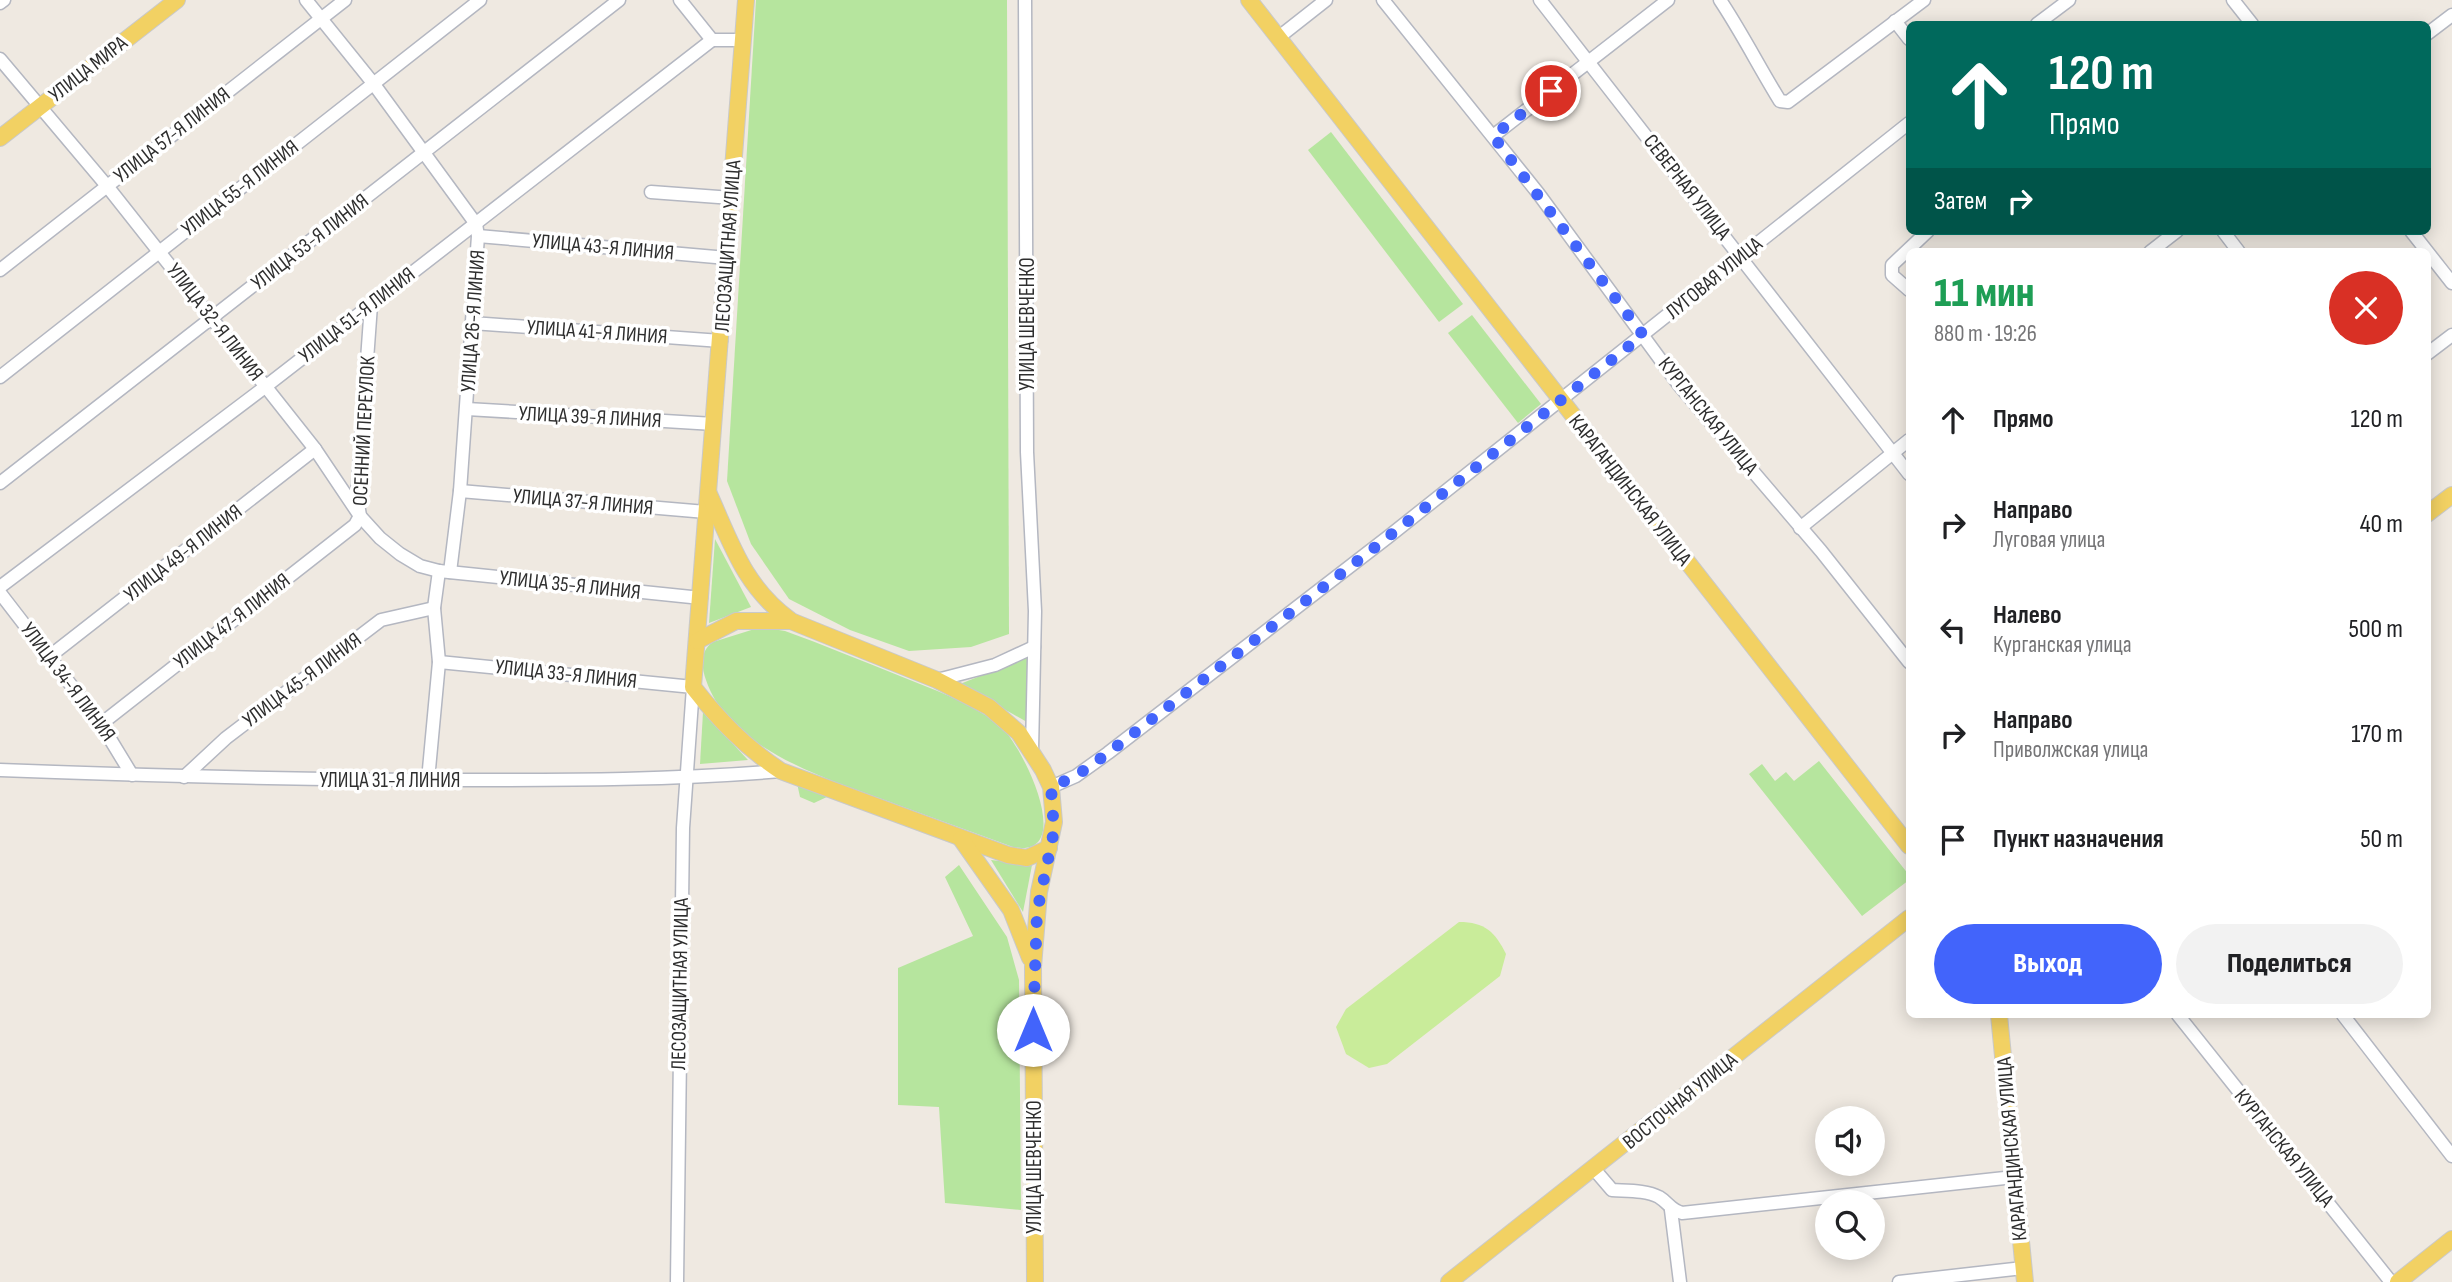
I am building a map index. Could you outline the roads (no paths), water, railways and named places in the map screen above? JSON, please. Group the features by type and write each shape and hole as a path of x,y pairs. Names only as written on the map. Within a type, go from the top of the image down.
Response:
{"main road":[{"name":"УЛИЦА МИРА","path":"0,138 177,0"},
{"name":"ЛЕСОЗАЩИТНАЯ УЛИЦА","path":"693,687 746,0"},
{"name":"КАРАГАНДИНСКАЯ УЛИЦА","path":"1250,0 1906,842"},
{"name":"ЛЕСОЗАЩИТНАЯ УЛИЦА","path":"708,492 746,576 766,603 791,621"},
{"path":"2431,511 2452,495"},
{"path":"697,641 736,621 791,621 937,680 1002,715 1032,751 1051,787"},
{"path":"693,687 721,723 751,750 781,771 961,839 1021,858 1034,856 1049,848"},
{"name":"УЛИЦА ШЕВЧЕНКО","path":"1035,1282 1033,967 1038,902 1054,822 1051,787"},
{"name":"УЛИЦА ШЕВЧЕНКО","path":"961,839 1011,910 1033,967"},
{"name":"ВОСТОЧНАЯ УЛИЦА","path":"1449,1282 1906,920"},
{"name":"КАРАГАНДИНСКАЯ УЛИЦА","path":"2000,1018 2024,1275"},
{"path":"2398,1282 2452,1239"}],"street":[{"name":"УЛИЦА 26-Я ЛИНИЯ","path":"306,0 425,152 477,230 460,491 434,608 439,662 428,780"},
{"name":"УЛИЦА 57-Я ЛИНИЯ","path":"0,270 345,0"},
{"name":"УЛИЦА 55-Я ЛИНИЯ","path":"0,377 480,0"},
{"name":"УЛИЦА 53-Я ЛИНИЯ","path":"0,483 619,0"},
{"path":"680,0 712,40 743,40"},
{"name":"УЛИЦА ШЕВЧЕНКО","path":"1025,0 1027,452 1034,647 1032,751"},
{"path":"1279,37 1326,0"},
{"name":"КУРГАНСКАЯ УЛИЦА","path":"1382,0 1493,136 1678,385 1906,658"},
{"name":"СЕВЕРНАЯ УЛИЦА","path":"1540,0 1906,470"},
{"path":"1493,136 1668,0"},
{"path":"1720,0 1751,46 1757,63 1780,101 1788,102 1924,0"},
{"path":"2041,21 2069,0"},
{"path":"2233,0 2250,21"},
{"path":"2431,31 2452,15"},
{"path":"1895,21 1906,35"},
{"name":"УЛИЦА 51-Я ЛИНИЯ","path":"0,587 371,305 477,230 712,40"},
{"name":"УЛИЦА 32-Я ЛИНИЯ","path":"0,59 107,186 212,318 315,449 360,516 380,538 400,554 420,566 444,572"},
{"name":"ЛУГОВАЯ УЛИЦА","path":"1051,787 1076,776 1108,753 1561,401 1740,255 1906,126"},
{"path":"651,192 732,198"},
{"name":"УЛИЦА 43-Я ЛИНИЯ","path":"477,230 727,258"},
{"path":"1910,248 1924,235"},
{"path":"2155,248 2172,235"},
{"path":"1906,252 1892,265 1892,275 1906,287"},
{"path":"2431,256 2452,283"},
{"name":"ОСЕННИЙ ПЕРЕУЛОК","path":"360,516 357,497 371,305"},
{"name":"УЛИЦА 41-Я ЛИНИЯ","path":"472,323 721,341"},
{"path":"2431,351 2452,335"},
{"name":"УЛИЦА 39-Я ЛИНИЯ","path":"467,409 714,424"},
{"path":"1800,528 1906,442"},
{"name":"УЛИЦА 49-Я ЛИНИЯ","path":"50,656 315,449"},
{"name":"УЛИЦА 37-Я ЛИНИЯ","path":"460,491 706,512"},
{"name":"УЛИЦА 47-Я ЛИНИЯ","path":"101,724 355,525 360,516"},
{"name":"УЛИЦА 35-Я ЛИНИЯ","path":"444,572 701,598"},
{"name":"УЛИЦА 34-Я ЛИНИЯ","path":"0,593 101,724 132,775"},
{"name":"УЛИЦА 45-Я ЛИНИЯ","path":"184,777 226,738 381,620 434,608"},
{"path":"937,680 995,665 1034,647"},
{"name":"УЛИЦА 33-Я ЛИНИЯ","path":"439,662 693,687"},
{"name":"ЛЕСОЗАЩИТНАЯ УЛИЦА","path":"677,1282 685,779 693,687"},
{"name":"УЛИЦА 31-Я ЛИНИЯ","path":"0,770 184,777 428,780 685,779 781,771"},
{"name":"КУРГАНСКАЯ УЛИЦА","path":"2180,1018 2391,1282"},
{"path":"2345,1018 2452,1156"},
{"path":"1594,1169 1612,1190 1652,1194 1662,1199 1671,1210 1680,1282"},
{"path":"1671,1210 1682,1213 2014,1177"},
{"path":"1899,1282 2024,1275"}]}
